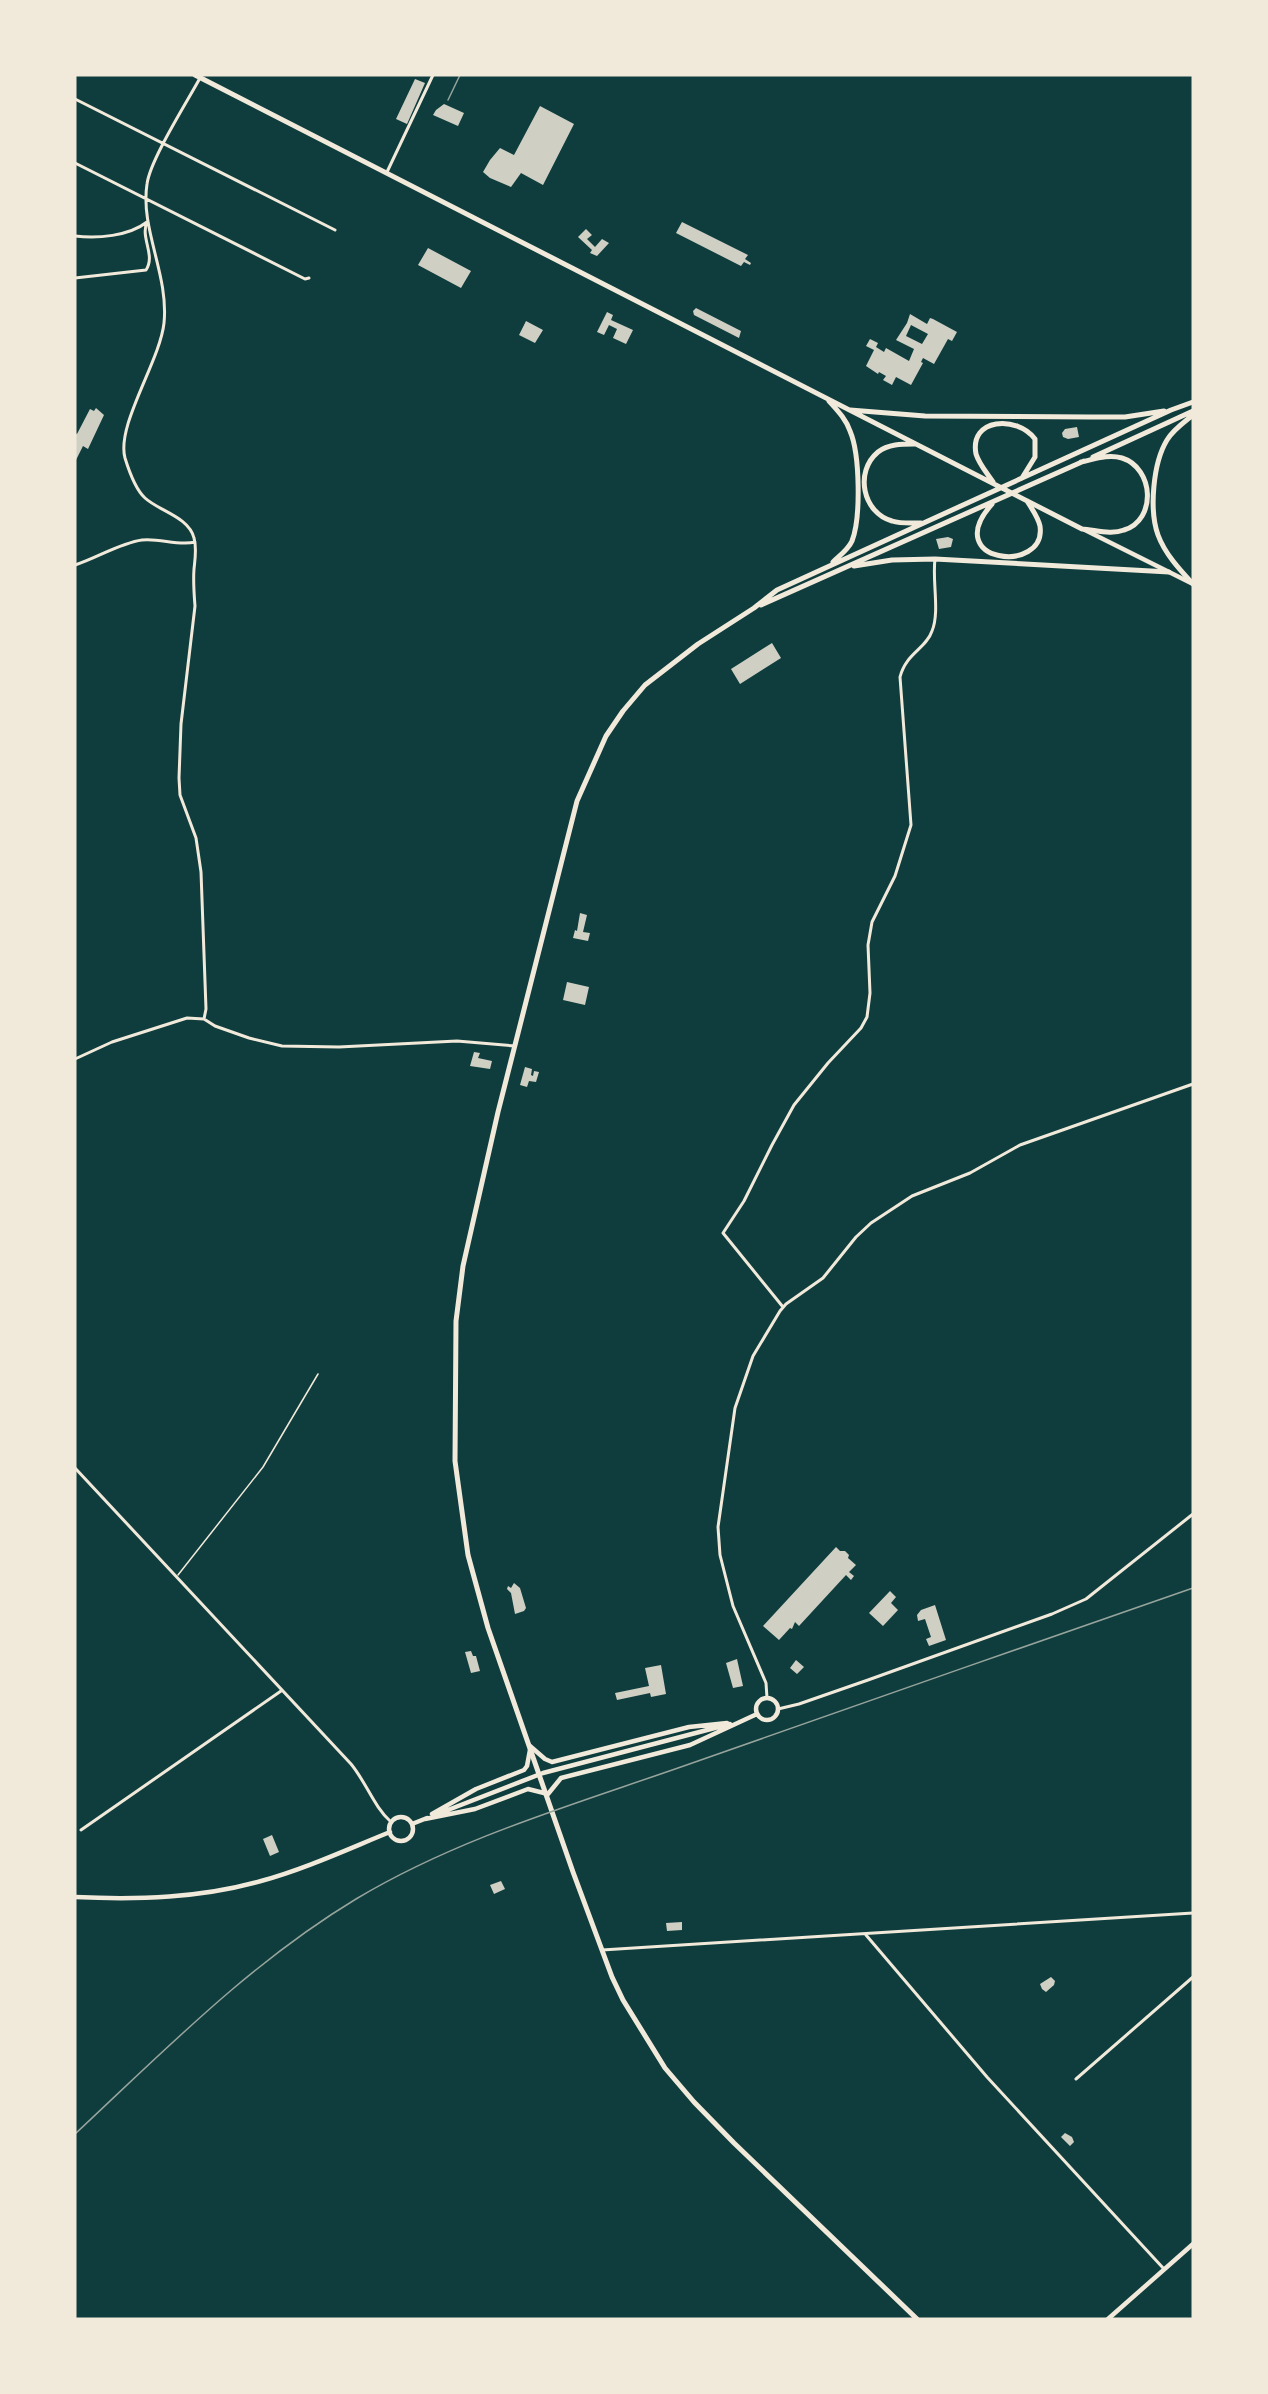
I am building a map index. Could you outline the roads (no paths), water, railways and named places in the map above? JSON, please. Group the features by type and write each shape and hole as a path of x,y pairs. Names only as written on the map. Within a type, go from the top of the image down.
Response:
{"highway":[{"path":"198,76 1082,529 1115,532 1128,529 1143,511 1148,492 1139,470 1123,458 1106,456 1081,462"},
{"path":"827,399 851,432 857,465 852,541 830,565"},
{"path":"917,2319 734,2143 674,2079 624,2000 602,1950 476,1588 461,1512 454,1453 456,1321 463,1266 490,1143 577,801 605,738 630,703 654,677 777,590 1193,402"},
{"path":"848,410 925,416 1092,417 1125,417 1171,410"},
{"path":"754,608 1193,413"},
{"path":"1193,413 1174,430 1161,453 1155,479 1154,500 1156,524 1161,540 1173,561 1193,584"},
{"path":"994,483 982,466 976,451 978,438 983,430 996,424 1014,423 1030,432 1035,439 1035,457 1022,478"},
{"path":"916,444 896,445 876,453 867,469 864,489 869,504 886,519 900,523 922,523"},
{"path":"995,501 981,518 977,527 977,537 982,546 992,553 1012,557 1025,554 1033,549 1040,534 1037,518 1026,500"},
{"path":"846,567 892,560 935,560 1169,572"}],"street":[{"path":"387,172 433,75"},
{"path":"198,76 153,166 147,183 148,220 163,286 164,324 155,356 128,428 124,454 141,494 154,505 183,522 192,533 195,542 193,588 195,606 181,724 179,778 180,795 196,838 201,872 206,1009 204,1019"},
{"path":"75,99 335,230"},
{"path":"75,163 307,278"},
{"path":"75,236 117,234 138,227 148,220"},
{"path":"75,279 146,270 150,265 144,230 148,220"},
{"path":"1082,529 1193,584"},
{"path":"75,565 134,541 146,539 186,544 195,542"},
{"path":"783,1307 723,1233 744,1201 795,1105 828,1063 861,1028 867,1017 870,993 868,945 872,922 896,876 911,825 900,677 906,660 932,632 935,617 933,580 935,560"},
{"path":"75,1059 112,1042 187,1018 204,1019 215,1026 249,1038 282,1046 339,1047 457,1041 515,1046"},
{"path":"767,1698 766,1683 733,1606 720,1555 718,1527 737,1399 753,1356 783,1307 823,1278 856,1237 872,1223 912,1196 970,1173 1020,1145 1193,1084"},
{"path":"75,1468 351,1764 363,1779 384,1815 392,1822"},
{"path":"777,1709 799,1704 868,1680 1052,1614 1086,1599 1193,1514"},
{"path":"81,1830 281,1690"},
{"path":"767,1698 776,1702 777,1709 775,1715 769,1719 762,1719 757,1714 757,1704 761,1699 767,1698"},
{"path":"425,1819 475,1809 528,1789 548,1794 561,1778 690,1745 757,1714"},
{"path":"530,1746 552,1762 689,1727 738,1722"},
{"path":"412,1824 543,1773 738,1722"},
{"path":"425,1819 476,1789 525,1770 530,1746"},
{"path":"390,1832 392,1822 397,1818 404,1818 412,1824"},
{"path":"390,1832 398,1840 405,1840 412,1832 412,1824"},
{"path":"75,1897 158,1897 226,1890 264,1881 390,1832"},
{"path":"602,1950 1193,1913"},
{"path":"865,1934 987,2077 1164,2269"},
{"path":"1076,2079 1193,1977"},
{"path":"1108,2319 1193,2244"}],"railway":[{"path":"448,100 460,75"},
{"path":"75,2134 244,1979 317,1924 394,1878 473,1841 555,1810 1193,1588"}]}
